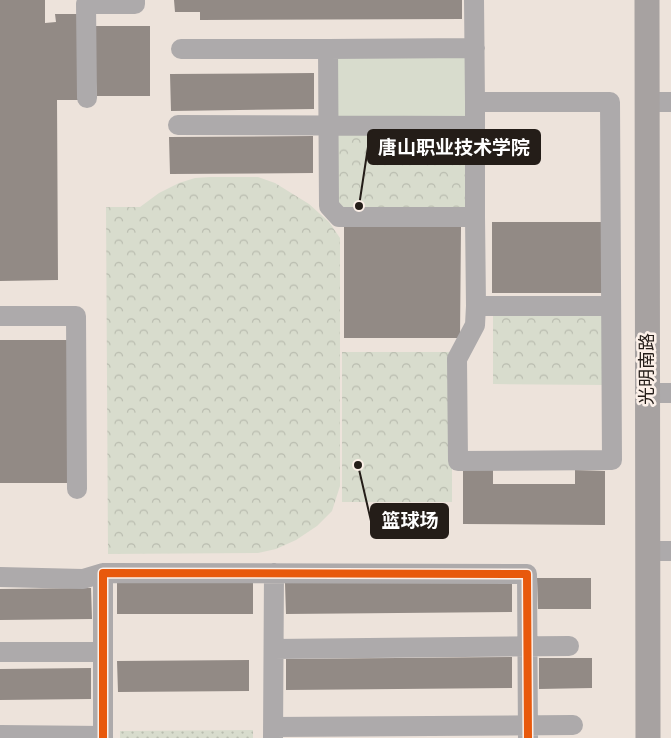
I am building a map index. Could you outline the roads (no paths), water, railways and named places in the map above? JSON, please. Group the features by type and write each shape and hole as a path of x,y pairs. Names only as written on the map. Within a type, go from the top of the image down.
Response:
{"main road":[{"name":"光明南路","path":"647,0 659,102 659,551 648,738"}],"street":[{"path":"87,98 86,4 135,4 135,0"},
{"path":"474,0 476,325 457,359 458,461 612,460 610,102 475,102"},
{"path":"328,48 329,206 339,217 475,217"},
{"path":"181,49 475,48"},
{"path":"178,125 475,126"},
{"path":"476,306 611,306"},
{"path":"0,316 76,316 77,489"},
{"path":"0,735 103,737 103,573"},
{"path":"0,577 84,579 103,573 527,574 528,732"},
{"path":"274,573 273,733 528,732 573,725"},
{"path":"274,649 569,646"},
{"path":"0,652 103,652"}],"place":[{"name":"唐山职业技术学院","path":"359,206"},
{"name":"篮球场","path":"358,465"}]}
